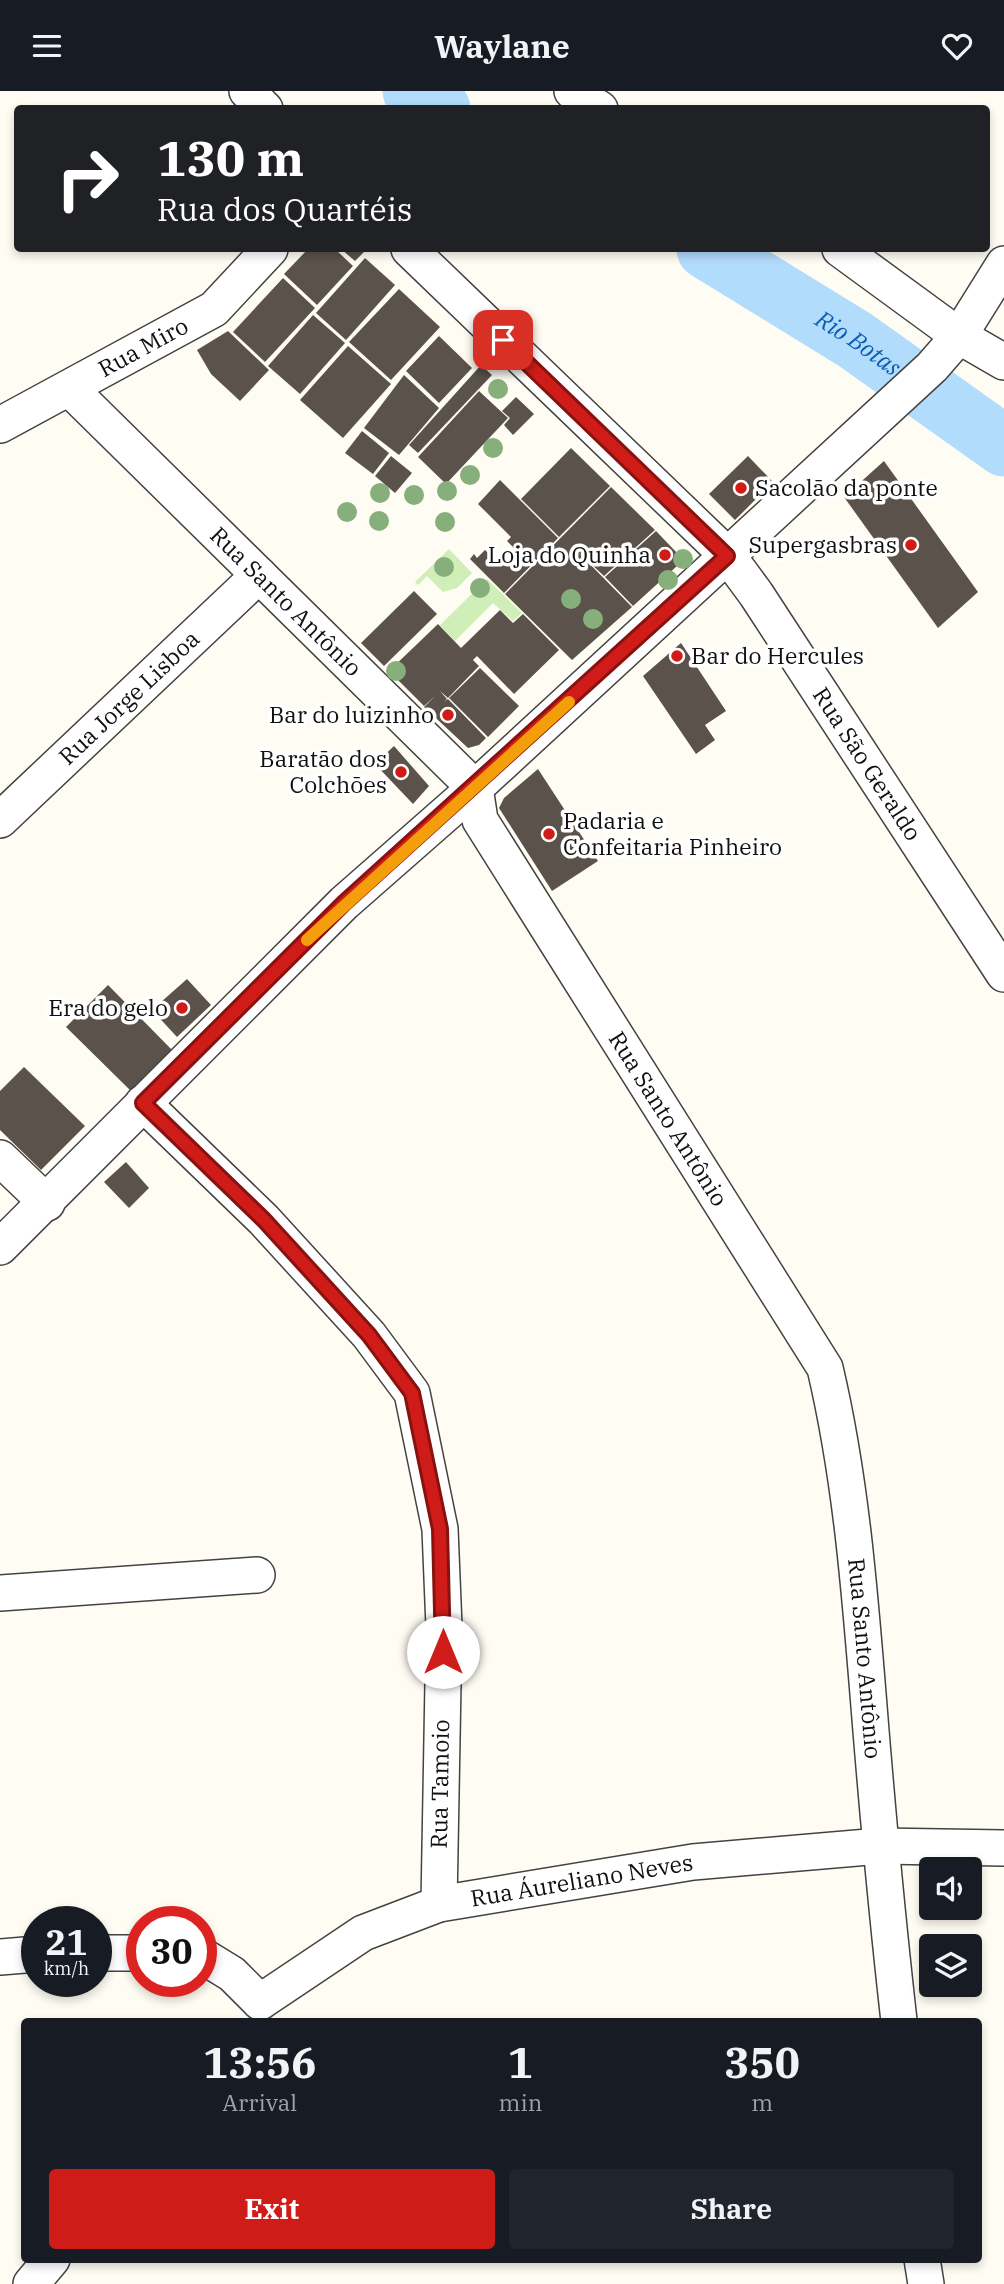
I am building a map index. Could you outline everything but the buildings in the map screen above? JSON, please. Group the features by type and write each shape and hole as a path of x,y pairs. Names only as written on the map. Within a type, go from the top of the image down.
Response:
{"street":[{"path":"247,91 261,105"},
{"path":"572,91 594,105"},
{"name":"Rua Miro","path":"0,425 214,309 267,252"},
{"name":"Rua São Geraldo","path":"412,252 727,556 756,594 1004,974"},
{"path":"844,252 959,336 1004,362"},
{"path":"0,1247 47,1203 143,1103 344,903 475,788 882,416 959,336 1004,264"},
{"name":"Rua Santo Antônio","path":"70,389 475,788 480,820 825,1368 835,1408 858,1564 880,1846 899,2018"},
{"name":"Rua Jorge Lisboa","path":"0,820 259,575"},
{"name":"Rua Tamoio","path":"143,1103 264,1220 369,1335 412,1393 440,1529 444,1627 439,1903"},
{"path":"0,1158 47,1203"},
{"path":"0,1593 257,1575"},
{"name":"Rua Áureliano Neves","path":"217,1964 232,1973 256,2012 363,1933 439,1903 693,1862 880,1846 1004,1848"},
{"path":"0,1957 21,1955"},
{"path":"31,2284 49,2263"},
{"path":"923,2263 926,2284"}],"green space":[{"path":"449,549 472,573 457,588 443,592 427,576 418,585 415,582"},
{"path":"487,579 522,613 513,621 493,603 455,641 440,625"}],"waterway":[{"name":"Rio Botas","path":"413,91 434,105"},
{"name":"Rio Botas","path":"712,252 855,340 1004,446"}],"slow traffic":[{"path":"307,940 344,903 569,702"}],"place":[{"name":"Sacolão da ponte","path":"741,488"},
{"name":"Supergasbras","path":"911,545"},
{"name":"Loja do Quinha","path":"665,555"},
{"name":"Bar do Hercules","path":"677,656"},
{"name":"Bar do luizinho","path":"448,715"},
{"name":"Baratão dos Colchões","path":"401,772"},
{"name":"Padaria e Confeitaria Pinheiro","path":"549,834"},
{"name":"Era do gelo","path":"182,1008"}],"route":[{"path":"443,1652 440,1529 426,1450 412,1393 369,1335 264,1220 143,1103 344,903 475,788 727,556 503,340"}]}
